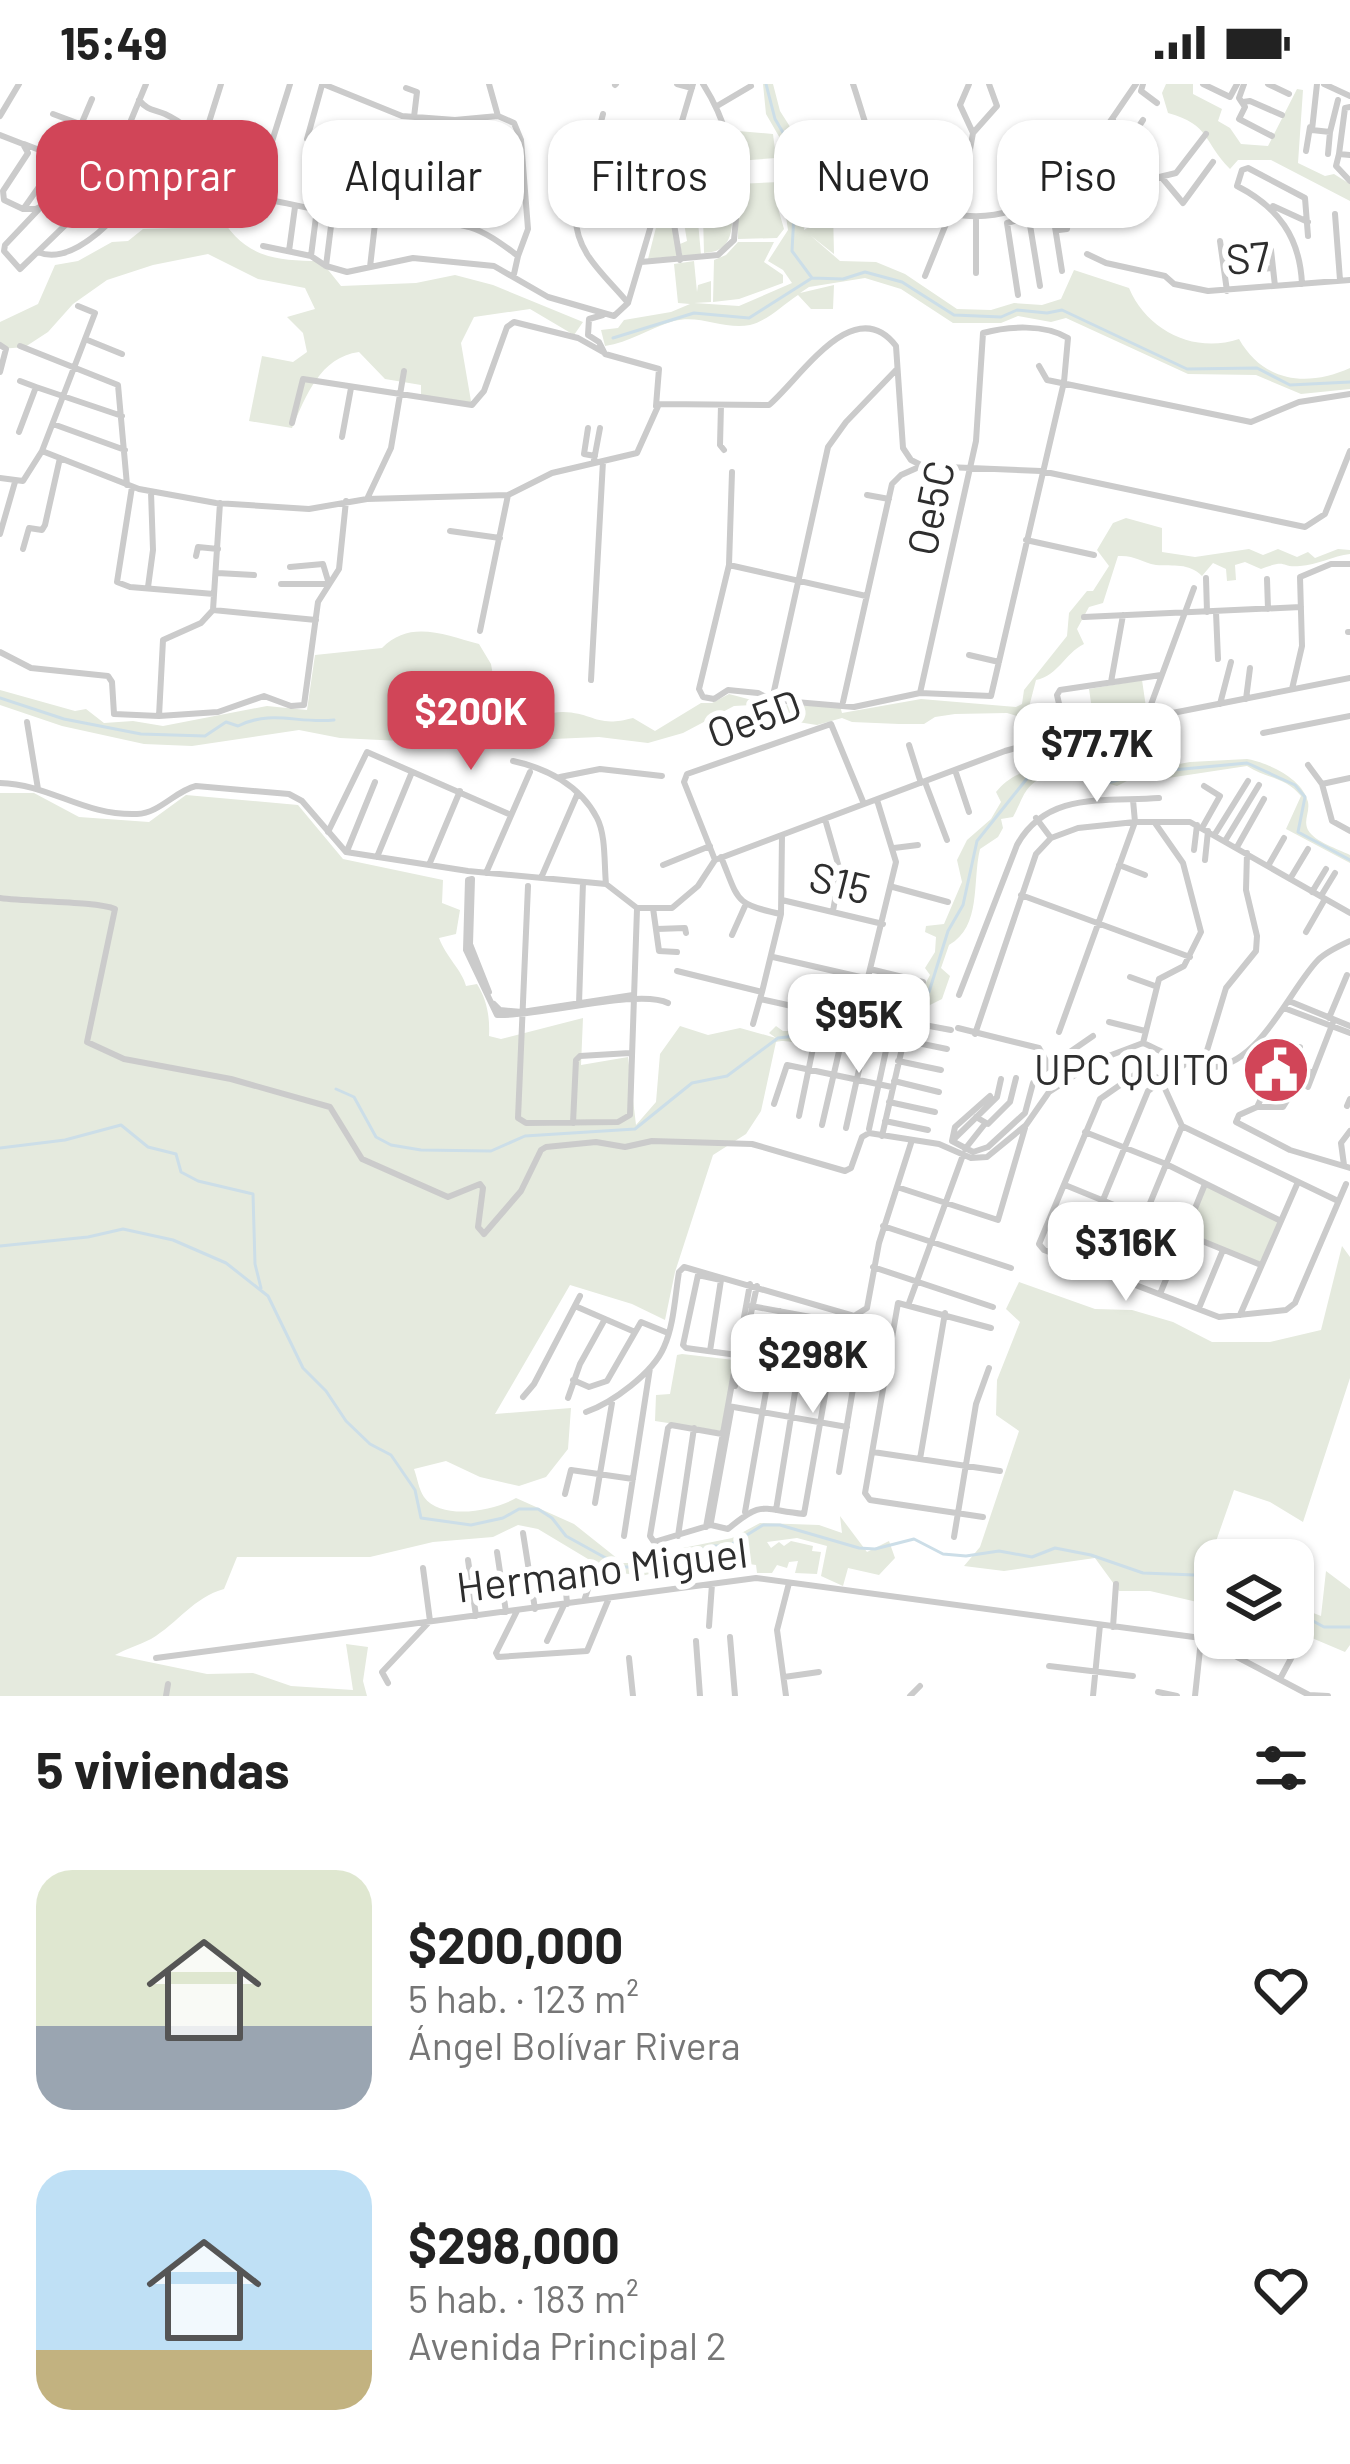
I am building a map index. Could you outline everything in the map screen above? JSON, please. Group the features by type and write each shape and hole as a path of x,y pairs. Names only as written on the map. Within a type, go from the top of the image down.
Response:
{"street":[{"path":"0,116 19,84"},
{"path":"132,120 146,84"},
{"path":"210,120 221,84"},
{"path":"278,122 290,84"},
{"path":"313,120 323,84 402,116 455,120 498,116 514,123 521,140 528,229 514,274"},
{"path":"489,84 498,116"},
{"path":"603,352 586,325 592,316 619,314 628,303 692,86 677,84"},
{"path":"640,262 718,255 734,240 731,144 718,106 703,84"},
{"path":"854,84 867,120"},
{"path":"967,120 960,105 969,84"},
{"path":"973,133 996,110 998,102 990,84"},
{"path":"1140,84 1141,91 1156,103"},
{"path":"1112,118 1140,84"},
{"path":"1203,84 1230,97 1241,84"},
{"path":"1241,84 1243,102"},
{"path":"1268,84 1289,94"},
{"path":"1306,151 1321,84 1350,96"},
{"path":"718,106 752,86"},
{"path":"406,88 417,92 414,117"},
{"path":"84,120 92,98"},
{"path":"140,100 147,109 174,120"},
{"path":"1243,102 1250,100 1282,115"},
{"path":"1328,154 1338,100"},
{"path":"1243,102 1239,119 1272,136"},
{"path":"1350,107 1345,108 1346,141 1339,154 1339,170 1350,177"},
{"path":"52,114 67,120"},
{"path":"603,114 576,234 582,248 628,303"},
{"path":"1310,127 1330,132"},
{"path":"1159,179 1176,173 1206,134"},
{"path":"0,147 3,137 36,149"},
{"path":"22,144 27,158 2,195 23,209 36,209"},
{"path":"1339,154 1350,155"},
{"path":"1163,179 1176,200 1183,202 1213,162"},
{"path":"1308,222 1285,217 1237,186 1242,170 1248,168 1305,198 1308,222 1308,236"},
{"path":"23,209 36,194"},
{"path":"278,202 302,207"},
{"path":"289,251 295,206"},
{"path":"36,213 4,248 20,268 61,228"},
{"path":"1335,214 1340,280"},
{"path":"973,217 997,215"},
{"path":"976,217 976,272"},
{"path":"1285,217 1299,257 1302,284"},
{"path":"38,252 47,256 77,250 101,228"},
{"path":"310,256 314,228"},
{"path":"326,266 330,228"},
{"path":"370,267 374,228"},
{"path":"470,228 489,234 518,256"},
{"path":"675,228 680,260"},
{"path":"925,276 947,228"},
{"path":"1006,228 1018,295"},
{"path":"1030,228 1040,286"},
{"path":"1059,229 1062,271"},
{"path":"1220,241 1227,291"},
{"path":"262,246 310,256 347,272 413,258 494,266 548,297 604,314"},
{"path":"1271,250 1275,286"},
{"name":"S7","path":"1087,254 1165,276 1174,284 1227,291 1350,280"},
{"path":"1243,271 1273,268"},
{"path":"0,478 25,479 42,451 94,312 78,306"},
{"path":"42,451 129,486 220,503 309,509 367,499 508,495 551,473 640,450 656,406 659,369 603,352 578,338 514,322 507,327 484,391 472,405 303,380 292,423"},
{"name":"Oe5C","path":"920,694 978,428 983,333 1024,328 1066,336 1070,345 1064,382"},
{"path":"656,406 769,405 844,331 865,329 885,334 896,346 903,448 923,466 1041,471 1305,527 1325,514 1350,451"},
{"path":"85,339 122,354"},
{"path":"20,346 120,388 129,486 117,582 215,594"},
{"path":"0,372 3,347"},
{"path":"772,700 832,440 899,366"},
{"path":"1039,366 1043,379 1250,422 1299,402 1350,394"},
{"path":"367,499 392,448 404,371"},
{"path":"20,381 122,416"},
{"path":"732,472 729,565 700,692 710,699 728,690 758,693 772,700 854,707 920,694 987,698 992,693 1064,382"},
{"path":"19,433 35,388"},
{"path":"342,437 351,388"},
{"path":"721,405 724,450"},
{"path":"53,424 125,450"},
{"path":"588,428 584,454 597,460"},
{"path":"591,680 600,428"},
{"path":"23,549 29,528 42,530 46,525 60,458"},
{"path":"842,704 889,499 896,479 923,466"},
{"path":"0,534 15,482"},
{"path":"148,586 151,492"},
{"path":"480,631 508,495"},
{"path":"867,495 889,499"},
{"path":"0,652 31,668 108,676 114,714 218,712 264,697 303,706 318,602 339,569 346,501"},
{"path":"159,716 163,640 201,623 213,610 220,503"},
{"path":"450,531 500,538"},
{"path":"1026,540 1094,555"},
{"path":"196,556 198,547 218,549"},
{"path":"290,567 323,564 329,584"},
{"path":"1292,689 1302,649 1299,580 1302,574 1331,564 1350,564"},
{"path":"729,565 867,597"},
{"path":"217,573 254,575"},
{"path":"1206,578 1218,658"},
{"path":"1267,579 1268,609"},
{"path":"281,584 329,584"},
{"path":"1146,718 1194,588"},
{"path":"1084,617 1300,608"},
{"path":"213,610 316,620"},
{"path":"1111,682 1123,615"},
{"path":"969,655 999,662"},
{"path":"1220,704 1231,662"},
{"path":"1246,699 1250,668"},
{"path":"1066,734 1058,692 1160,675"},
{"path":"0,783 38,789 79,807 140,814 196,786 274,791 302,801 346,852 486,873 606,884 637,908 672,908 718,858 955,770 1066,734 1350,679"},
{"path":"1263,733 1350,716"},
{"path":"28,722 38,789"},
{"path":"1121,723 1126,751"},
{"name":"Oe5D","path":"710,846 684,777 831,724 865,805"},
{"path":"1099,728 1104,755"},
{"path":"909,745 947,840"},
{"path":"328,832 366,752 512,815"},
{"path":"513,760 560,777 599,824 606,884"},
{"path":"1308,765 1322,784 1332,821 1350,831"},
{"path":"560,777 600,769 662,776"},
{"path":"955,770 969,812"},
{"path":"377,857 412,772"},
{"path":"486,873 530,772"},
{"path":"1322,784 1350,778"},
{"path":"1205,860 1205,830 1248,781"},
{"path":"346,852 374,782"},
{"path":"1225,841 1259,784"},
{"path":"1194,850 1220,796 1204,786"},
{"path":"429,865 460,791"},
{"path":"541,878 577,795"},
{"path":"959,995 1017,845 1036,818 1067,804 1160,799"},
{"path":"1237,848 1264,799"},
{"path":"861,1006 892,886 894,848 877,800"},
{"path":"1059,1032 1135,821 1133,800"},
{"path":"1036,818 1051,838"},
{"path":"825,819 840,871 832,911"},
{"path":"975,1034 1036,854 1051,838 1078,828 1135,821 1205,830 1350,913"},
{"path":"1143,1043 1161,978 1181,969 1190,957 1201,923 1183,863 1155,822"},
{"path":"753,1024 781,914 782,835"},
{"path":"1268,866 1284,838"},
{"path":"894,848 918,845"},
{"path":"663,865 710,846 739,900 781,914"},
{"path":"1290,879 1308,849"},
{"path":"1202,1066 1226,988 1256,951 1246,890 1246,854"},
{"path":"1120,866 1145,875"},
{"path":"1306,932 1330,871"},
{"path":"469,879 471,949 498,1012 466,950 469,879"},
{"path":"579,1005 584,882"},
{"path":"528,886 520,1121 618,1121 630,1114 637,908"},
{"path":"892,886 948,902"},
{"path":"1021,895 1190,957"},
{"path":"0,898 115,909 87,1042 124,1059 231,1079 330,1107 364,1160 448,1197 480,1184 478,1227 484,1234 520,1191 546,1147 596,1142 625,1147 652,1141 752,1144 845,1171 869,1133 950,1144 987,1157 1026,1125 1048,1092 1097,1060 1143,1043 1202,1066 1222,1065 1245,1054 1319,958 1350,940"},
{"name":"S15","path":"782,900 883,924"},
{"path":"732,935 746,906"},
{"path":"653,908 658,951 677,952"},
{"path":"657,929 686,928 686,932"},
{"path":"772,957 868,979"},
{"path":"872,970 923,982"},
{"path":"677,971 792,1006"},
{"path":"1308,1087 1347,975"},
{"path":"1130,977 1157,987"},
{"path":"498,1012 522,1014 634,998 654,997 668,1003"},
{"path":"1286,1005 1350,1030"},
{"path":"882,1136 911,1021 1039,1048 1049,1066"},
{"path":"1109,1022 1145,1030"},
{"path":"869,1129 890,1032"},
{"path":"846,1128 867,1034"},
{"path":"1041,1072 1093,1036"},
{"path":"903,1040 947,1049"},
{"path":"822,1125 841,1043"},
{"path":"1294,1065 1300,1047"},
{"path":"799,1116 813,1048"},
{"path":"1260,1052 1313,1073"},
{"path":"573,1123 580,1056 630,1053"},
{"path":"898,1061 941,1070"},
{"path":"1077,1263 1148,1091 1188,1062"},
{"path":"774,1104 784,1066 939,1092"},
{"path":"1336,1200 1182,1126 1162,1080 1143,1069 1109,1089 1100,1100 1040,1244 1044,1250 1219,1317 1293,1307 1346,1184"},
{"path":"909,1303 964,1152 1010,1102 1016,1078"},
{"path":"950,1144 997,1097 1000,1079"},
{"path":"1257,1106 1269,1082 1290,1090 1283,1107 1257,1106 1238,1115 1236,1122 1291,1150 1347,1166"},
{"path":"964,1152 978,1152 1026,1112 1033,1084"},
{"path":"959,1124 989,1096"},
{"path":"889,1102 935,1112"},
{"path":"950,1144 963,1107"},
{"path":"976,1117 1001,1136"},
{"path":"885,1121 928,1130"},
{"path":"896,1187 998,1220 1026,1125"},
{"path":"1119,1279 1182,1126"},
{"path":"1347,1166 1340,1143 1350,1131"},
{"path":"1085,1132 1166,1164 1279,1220"},
{"path":"586,1412 612,1403 664,1349 679,1272 684,1268 854,1316 867,1308 872,1268 912,1140"},
{"path":"1240,1315 1298,1182"},
{"path":"1160,1294 1205,1184"},
{"path":"1063,1185 1261,1265"},
{"path":"884,1226 1011,1268"},
{"path":"1198,1310 1223,1250"},
{"path":"872,1268 993,1307"},
{"path":"710,1351 721,1280 696,1276 683,1345 710,1351 739,1355"},
{"path":"739,1355 754,1285"},
{"path":"708,1526 754,1285"},
{"path":"524,1396 580,1296"},
{"path":"983,1516 866,1497 898,1303 992,1328"},
{"path":"575,1306 646,1342"},
{"path":"722,1434 668,1428 650,1537 654,1542 708,1526 728,1528 745,1512 760,1507 804,1514 838,1322 751,1306"},
{"path":"745,1512 780,1311"},
{"path":"920,1459 945,1313"},
{"path":"776,1510 808,1316"},
{"path":"568,1398 605,1319"},
{"path":"573,1380 589,1387 607,1381 644,1322 668,1333"},
{"path":"839,1472 859,1353"},
{"path":"624,1536 651,1364"},
{"path":"954,1537 976,1404 989,1368"},
{"path":"596,1503 612,1403"},
{"path":"730,1406 847,1427"},
{"path":"708,1526 730,1406"},
{"path":"678,1536 694,1428"},
{"path":"872,1452 1000,1471"},
{"path":"565,1495 571,1469 633,1479"},
{"path":"523,1533 535,1609"},
{"path":"497,1552 506,1612"},
{"path":"468,1560 476,1616"},
{"path":"547,1641 565,1604 564,1566"},
{"path":"388,1683 382,1672 430,1621 423,1568"},
{"path":"584,1601 593,1574"},
{"name":"Hermano Miguel","path":"156,1658 750,1579 1194,1637"},
{"path":"786,1696 777,1630 789,1583"},
{"path":"709,1626 712,1584"},
{"path":"1113,1627 1116,1584"},
{"path":"517,1611 498,1657 587,1651 609,1598"},
{"path":"1093,1696 1100,1625"},
{"path":"730,1637 735,1696"},
{"path":"696,1641 700,1696"},
{"path":"629,1658 633,1696"},
{"path":"1195,1696 1199,1659"},
{"name":"Hermano Miguel","path":"1242,1659 1309,1695 1328,1696"},
{"path":"1280,1679 1291,1659"},
{"path":"1048,1666 1132,1676"},
{"path":"784,1677 819,1672"},
{"path":"166,1696 168,1684"},
{"path":"910,1696 920,1686"},
{"path":"1157,1692 1177,1696"}],"shaded area":[{"path":"763,84 773,84 786,120 774,120 774,128 766,114"},
{"path":"1166,84 1193,84 1193,94 1222,109 1218,121 1241,144 1268,146 1297,89 1303,90 1298,163 1350,184 1350,201 1271,160 1238,160 1230,169 1199,129 1168,113 1162,93"},
{"path":"750,132 773,134 774,158 750,160"},
{"path":"774,182 774,228 784,229 777,238 738,239 738,228 750,228 750,183"},
{"path":"228,228 259,253 321,261 341,286 416,283 455,275 493,285 583,322 574,335 530,309 474,317 461,343 472,407 452,399 421,397 421,385 385,379 359,352 345,355 316,380 292,428 249,421 262,356 293,362 307,352 303,333 287,317 315,309 305,288 258,279 208,254 107,280 25,347 0,349 0,322 38,304 55,265 78,261 112,242 128,241 143,229"},
{"path":"656,228 673,228 678,256 648,259"},
{"path":"685,228 699,228 701,255 682,256 680,244 687,241"},
{"path":"703,228 731,228 725,245 704,253"},
{"path":"833,228 834,254 810,235 840,261 876,262 905,274 957,309 991,310 1061,299 1074,270 1129,288 1148,316 1174,335 1206,343 1239,339 1261,365 1288,377 1318,378 1350,368 1350,389 1301,394 1256,375 1188,374 1066,318 1051,322 1018,316 1001,323 953,323 901,289 865,278 809,287 800,293 834,285 833,309 811,309 798,295 750,325 684,319 605,346 601,330 690,304 678,303 674,264 694,261 697,292 698,285 711,281 711,302 694,303 739,306 792,283 768,261 788,230"},
{"path":"738,242 774,242 764,262 783,275 783,283 739,299 713,302 714,260"},
{"path":"1126,518 1162,528 1162,552 1195,557 1249,549 1263,555 1278,549 1297,557 1308,552 1315,558 1338,549 1350,550 1350,554 1261,569 1245,562 1235,565 1236,580 1227,581 1226,569 1213,563 1202,576 1186,567 1118,556 1103,603 1089,607 1077,629 1084,644 1036,680 1029,707 1017,716 955,714 924,724 842,718 817,725 758,716 752,705 734,706 683,733 648,743 599,737 502,746 340,738 299,730 192,746 144,744 62,726 0,705 0,690 75,711 86,709 104,723 163,726 267,706 307,710 315,655 382,648 416,632 479,644 491,664 496,693 514,718 563,712 603,721 633,718 655,731 701,703 729,694 771,705 840,706 842,713 921,699 1016,707 1067,636 1069,613 1087,591 1093,591 1109,566 1097,550 1113,523"},
{"path":"1142,680 1147,714 1094,723 1089,689"},
{"path":"1247,759 1275,768 1299,786 1308,802 1308,830 1321,842 1350,855 1350,863 1286,829 1301,796 1289,785 1247,766 1168,778 1139,775 1117,786 1068,772 1040,778 1013,817 1001,819 998,837 980,849 971,915 967,927 949,945 941,968 950,976 942,999 920,1010 914,1019 905,1018 896,1029 869,1028 818,1043 776,1042 761,1111 746,1134 713,1155 675,1272 665,1320 632,1304 570,1285 495,1414 571,1408 568,1449 546,1477 519,1486 480,1477 446,1461 414,1469 422,1494 443,1509 469,1511 516,1498 574,1524 623,1563 646,1563 683,1548 732,1538 760,1523 819,1525 842,1533 840,1516 867,1552 889,1541 895,1558 879,1575 848,1568 843,1586 821,1576 827,1546 797,1538 767,1542 771,1548 791,1541 813,1546 812,1551 821,1552 817,1574 795,1573 798,1561 789,1562 787,1568 777,1565 772,1573 757,1573 756,1565 749,1564 745,1555 734,1557 731,1573 726,1557 723,1574 712,1573 711,1565 700,1563 697,1571 689,1567 689,1574 680,1574 678,1566 642,1576 608,1571 538,1529 518,1525 493,1537 433,1542 370,1557 237,1557 224,1589 204,1598 151,1639 115,1655 207,1674 253,1673 291,1686 353,1690 346,1644 368,1647 363,1681 367,1696 0,1696 0,793 34,793 79,817 149,822 186,795 298,805 343,859 443,880 442,903 460,910 456,934 439,938 466,986 477,984 487,1009 489,1036 501,1039 583,1018 581,1065 628,1057 636,1125 656,1102 660,1054 680,1026 708,1035 740,1028 776,1038 769,1033 776,1026 783,1031 806,1031 864,1010 887,1012 917,999 930,975 925,968 935,952 936,937 925,932 926,926 944,924 962,882 957,860 967,840 991,819 1001,802 996,792 1011,778 1039,767 1070,763 1104,778 1190,762"},
{"path":"1205,1184 1279,1220 1261,1263 1183,1233"},
{"path":"1342,1246 1350,1257 1350,1378 1303,1522 1270,1502 1234,1490 1217,1539 1194,1539 1194,1601 1150,1591 1119,1591 1095,1558 1004,1571 964,1566 980,1547 1019,1431 996,1415 997,1380 1020,1322 1006,1309 1019,1282 1095,1309 1132,1310 1173,1322 1212,1342 1270,1342 1321,1330"},
{"path":"677,1355 734,1360 721,1431 655,1421 656,1395 670,1394"},
{"path":"1326,1571 1350,1589 1350,1645 1345,1652 1314,1639 1314,1613 1321,1616"}],"waterway":[{"path":"766,84 775,119 788,141 787,170 795,194 792,251 812,278"},
{"path":"613,338 694,313 749,318 812,278 843,279 865,272 902,282 954,315 1001,317 1017,310 1062,310 1187,369 1257,368 1290,385 1350,382"},
{"path":"0,698 64,719 141,734 205,736 226,722 238,726 263,718 334,720"},
{"path":"336,1089 354,1097 376,1137 391,1145 491,1151 525,1136 635,1129 692,1083 727,1076 778,1038 822,1033 844,1020 893,1016 929,992 948,931 963,905 977,841 1029,776 1066,767 1108,783 1141,773 1247,763 1295,785 1305,797 1298,832 1350,860"},
{"path":"0,1148 65,1140 121,1125 148,1147 176,1154 181,1172 198,1181 253,1194 255,1264 261,1288"},
{"path":"0,1246 123,1229 173,1240 226,1263 268,1296 303,1368 346,1421 370,1444 391,1455 415,1490 421,1518 471,1525 519,1509 538,1509 566,1536 622,1567 655,1567 712,1546 729,1546 763,1525 780,1525 859,1548 914,1539 943,1554 966,1556 999,1551 1032,1557 1055,1548 1143,1573 1194,1575"},
{"path":"1314,1622 1324,1627 1350,1627"}],"place":[{"name":"UPC QUITO","path":"1276,1070"}]}
